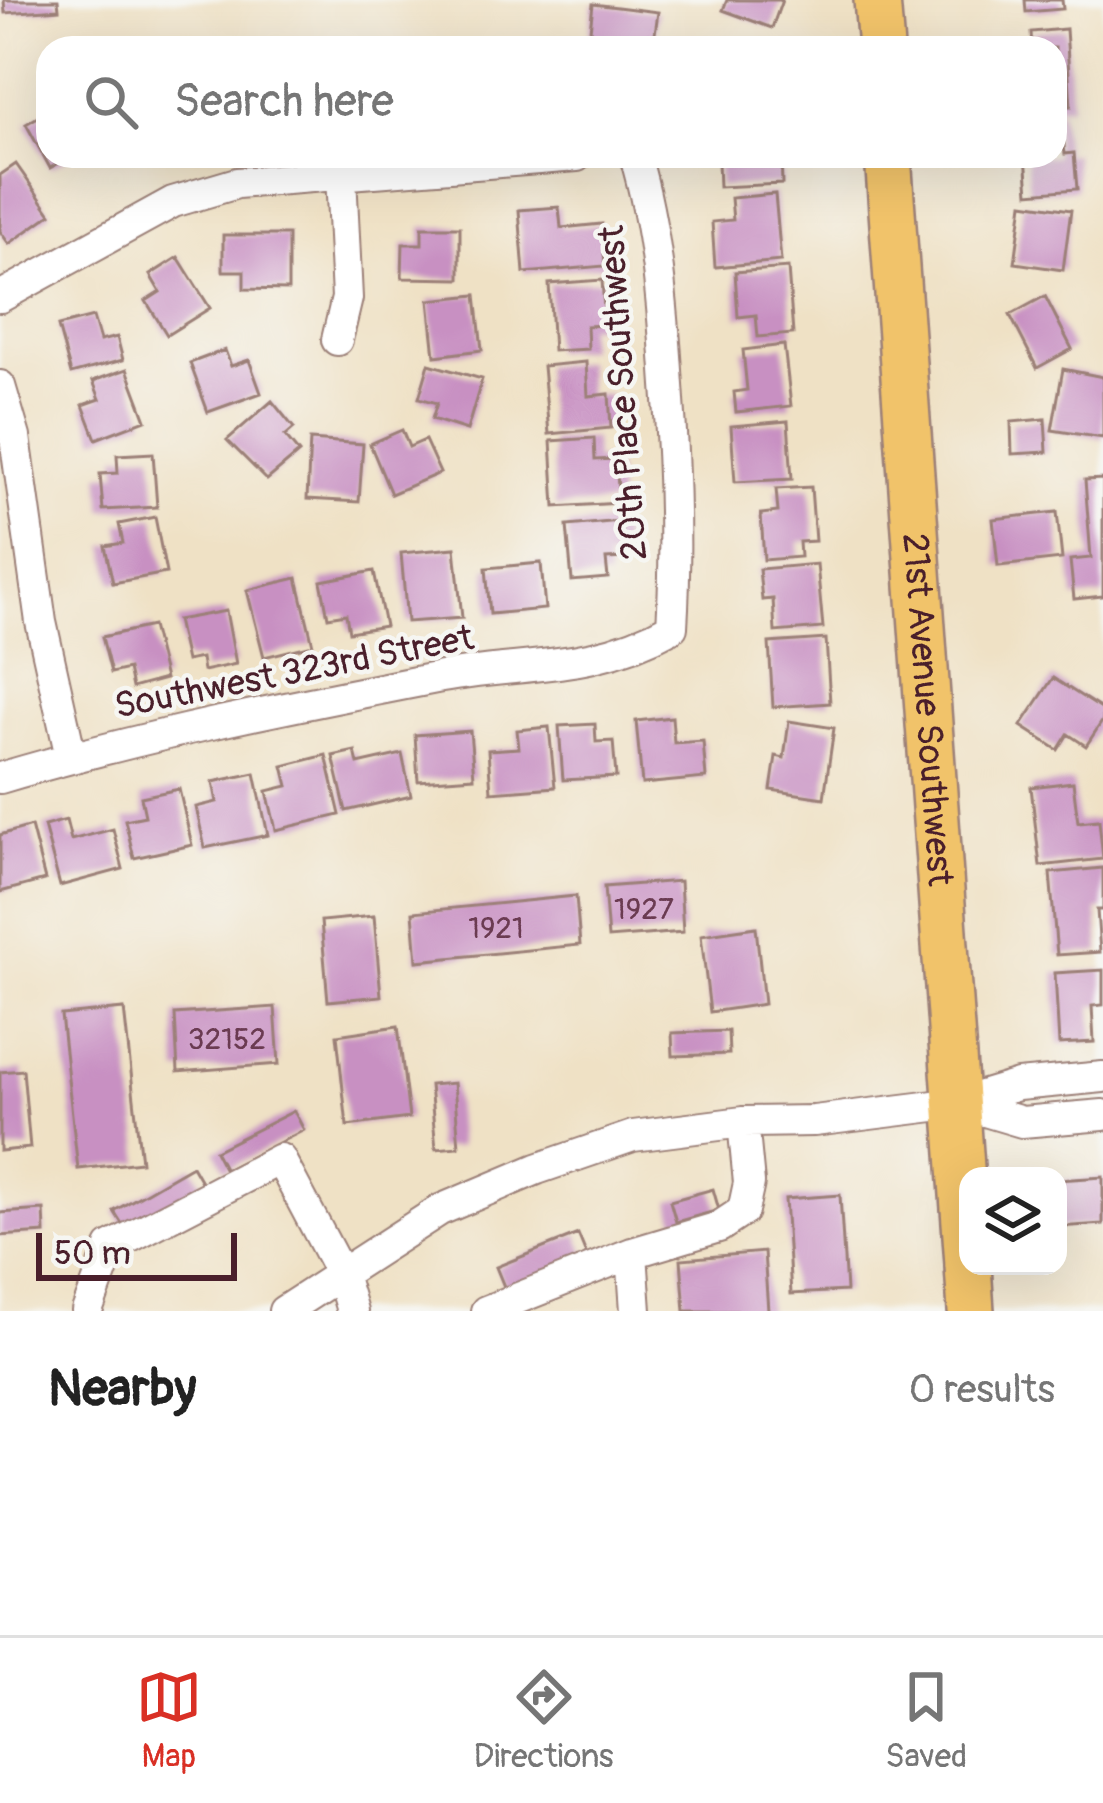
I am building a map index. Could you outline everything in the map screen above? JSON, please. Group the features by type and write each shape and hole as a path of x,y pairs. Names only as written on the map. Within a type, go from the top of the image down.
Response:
{"main road":[{"path":"877,0 880,36"},
{"name":"21st Avenue Southwest","path":"890,168 962,1167"},
{"name":"21st Avenue Southwest","path":"969,1275 971,1311"}],"street":[{"path":"0,297 173,202 237,183 428,168"},
{"name":"20th Place Southwest","path":"638,168 651,210 667,361 676,496 672,627"},
{"path":"338,340 347,298 341,175"},
{"path":"0,386 14,437 41,622 71,757"},
{"name":"Southwest 323rd Street","path":"0,778 71,757 437,677 598,659 672,627"},
{"path":"284,1311 440,1210 633,1136 958,1103 1018,1085 1103,1077"},
{"path":"958,1103 1022,1122 1103,1115"},
{"path":"486,1311 632,1253 719,1227 743,1210 749,1183 742,1122"},
{"path":"87,1311 111,1247 280,1159 340,1274 352,1311"},
{"path":"632,1253 637,1311"}],"building":[{"path":"4,0 58,0 59,9 5,13"},
{"path":"727,0 782,0 772,28 723,10"},
{"path":"1025,0 1062,0 1063,9 1026,12"},
{"path":"593,4 658,12 655,36 589,36"},
{"path":"1066,29 1066,36 1031,36 1031,32"},
{"path":"1067,44 1071,106 1067,106"},
{"path":"36,118 36,142 26,124"},
{"path":"1074,153 1077,189 1029,193 1027,168 1067,168 1067,154"},
{"path":"16,164 51,214 9,244 0,231 0,175"},
{"path":"718,168 781,168 782,184 719,187"},
{"path":"775,194 781,261 715,267 712,222 733,220 731,198"},
{"path":"1023,203 1071,210 1063,270 1015,263"},
{"path":"559,207 561,228 602,224 605,266 524,273 519,210"},
{"path":"422,227 460,227 460,279 402,278 403,244 422,244"},
{"path":"223,235 288,235 288,290 244,289 244,271 223,271"},
{"path":"178,257 210,308 167,335 146,301 160,292 150,275"},
{"path":"788,268 793,334 758,337 756,315 738,317 735,272"},
{"path":"602,280 605,325 587,326 588,349 553,351 549,284"},
{"path":"476,295 482,350 435,356 429,300"},
{"path":"1045,296 1072,349 1037,368 1010,315"},
{"path":"93,317 100,341 117,337 123,360 71,374 58,326"},
{"path":"784,345 791,406 736,412 734,392 747,390 743,350"},
{"path":"225,350 231,366 249,360 261,393 208,412 190,363"},
{"path":"586,362 588,396 609,394 611,428 549,434 543,366"},
{"path":"429,364 482,379 467,430 432,419 437,403 419,398"},
{"path":"127,369 146,420 96,439 83,405 100,399 93,381"},
{"path":"1063,369 1103,377 1103,438 1052,430"},
{"path":"272,401 294,428 285,436 299,453 267,480 227,440"},
{"path":"1045,419 1047,452 1012,454 1011,422"},
{"path":"788,421 792,479 735,482 731,426"},
{"path":"402,430 409,447 425,440 440,473 391,494 370,444"},
{"path":"594,438 595,460 616,459 619,503 555,507 551,441"},
{"path":"310,440 363,444 359,502 307,499"},
{"path":"153,453 157,507 103,510 100,474 118,473 117,455"},
{"path":"1103,479 1103,596 1074,599 1070,560 1091,558 1085,480"},
{"path":"811,487 815,541 799,542 800,557 764,560 761,514 778,512 776,489"},
{"path":"1057,512 1062,559 998,566 993,519"},
{"path":"155,517 166,573 113,583 105,546 123,543 119,524"},
{"path":"621,521 624,558 606,559 608,578 572,581 567,526"},
{"path":"455,548 462,618 407,622 401,553"},
{"path":"541,563 545,609 490,614 486,568"},
{"path":"817,564 823,628 775,632 773,599 762,600 759,569"},
{"path":"374,571 385,626 349,632 346,614 328,617 321,581"},
{"path":"297,578 313,645 264,657 247,590"},
{"path":"226,611 236,664 203,671 201,658 186,661 177,620"},
{"path":"152,626 165,679 132,688 128,669 111,673 102,637"},
{"path":"826,639 830,703 773,707 769,643"},
{"path":"1053,678 1103,710 1103,720 1086,746 1068,734 1058,750 1021,726"},
{"path":"672,717 674,743 703,741 706,778 642,784 636,721"},
{"path":"789,721 834,728 824,798 771,790 776,756 784,758"},
{"path":"595,724 596,742 613,741 616,777 563,780 559,726"},
{"path":"549,727 555,787 491,792 488,750 519,748 517,730"},
{"path":"470,731 474,777 418,781 415,735"},
{"path":"355,751 358,764 402,754 411,796 346,811 333,756"},
{"path":"326,755 340,815 276,830 267,791 288,786 283,766"},
{"path":"255,773 268,835 205,848 196,807 217,802 213,782"},
{"path":"1073,782 1078,822 1099,820 1103,859 1040,866 1031,787"},
{"path":"179,789 192,845 134,858 125,820 145,816 141,797"},
{"path":"66,820 71,840 113,829 123,869 60,886 44,826"},
{"path":"31,826 45,880 0,892 0,835"},
{"path":"1103,868 1103,910 1097,910 1100,952 1057,955 1050,873"},
{"path":"680,881 683,932 608,938 604,887"},
{"path":"576,896 580,945 417,961 413,912"},
{"path":"374,916 381,996 328,1001 321,921"},
{"path":"756,927 764,1004 710,1012 701,935"},
{"path":"1103,970 1103,1005 1092,1006 1094,1042 1059,1044 1055,973"},
{"path":"275,1007 279,1064 178,1072 175,1014"},
{"path":"124,1009 141,1162 78,1169 61,1015"},
{"path":"398,1026 409,1118 347,1126 337,1035"},
{"path":"728,1031 729,1054 673,1056 672,1033"},
{"path":"23,1070 30,1148 0,1151 0,1072"},
{"path":"454,1083 459,1147 436,1149 430,1085"},
{"path":"294,1111 304,1130 225,1170 215,1151"},
{"path":"192,1166 203,1185 126,1230 114,1211"},
{"path":"1103,1177 1103,1224 1067,1226 1067,1179"},
{"path":"713,1189 719,1210 676,1222 670,1201"},
{"path":"840,1195 846,1291 791,1294 785,1199"},
{"path":"44,1210 45,1233 0,1236 0,1213"},
{"path":"578,1234 587,1256 505,1289 496,1267"},
{"path":"764,1252 768,1311 685,1311 681,1259"}]}
